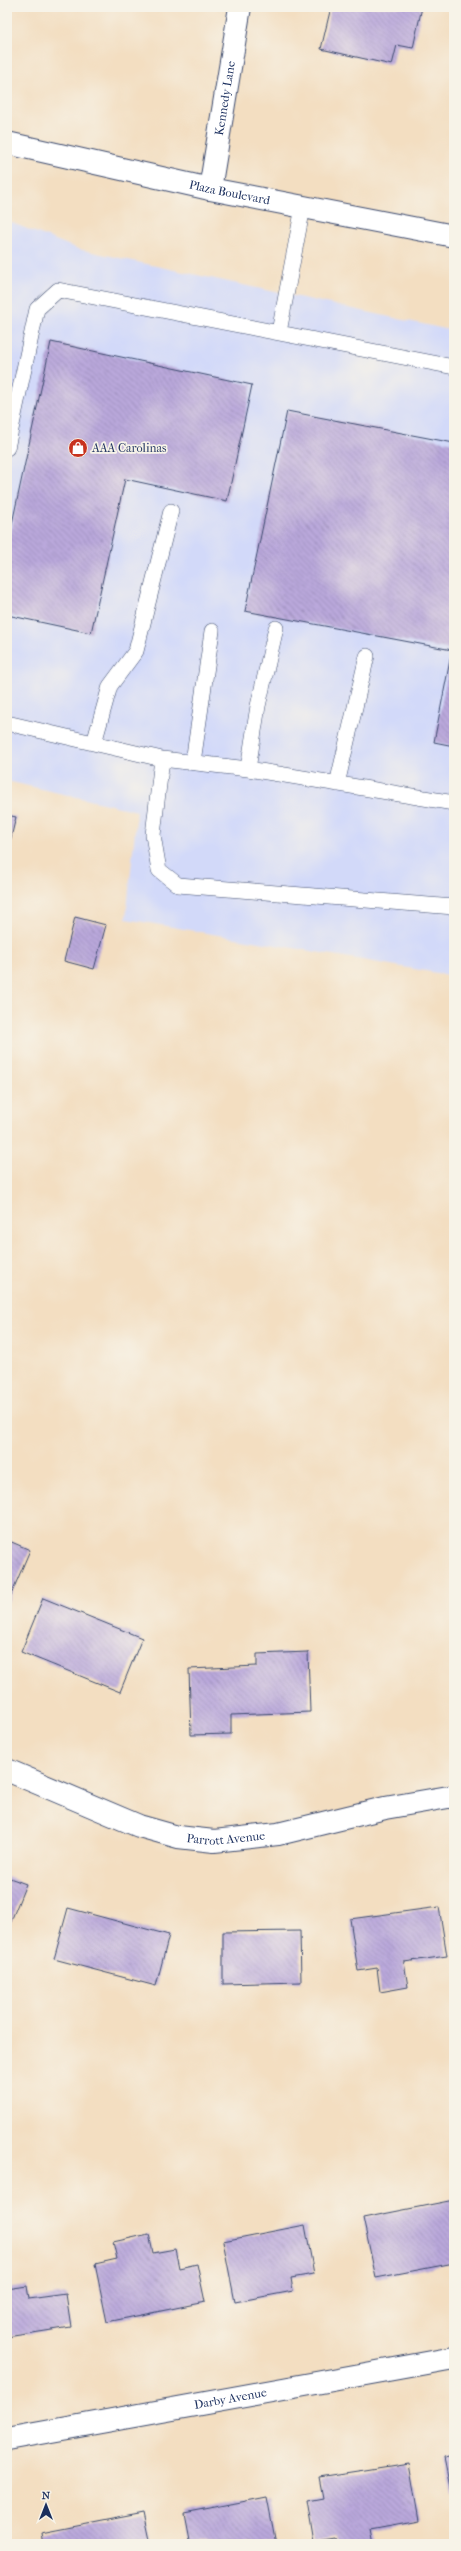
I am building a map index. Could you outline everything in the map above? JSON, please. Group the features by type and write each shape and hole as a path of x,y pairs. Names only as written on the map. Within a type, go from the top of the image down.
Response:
{"street":[{"name":"Kennedy Lane","path":"210,189 240,7"},
{"name":"Plaza Boulevard","path":"7,143 210,189 454,236"},
{"name":"Parrott Avenue","path":"7,1770 139,1826 178,1837 214,1841 278,1834 385,1808 454,1796"},
{"name":"Darby Avenue","path":"7,2438 454,2358"}],"lane":[{"path":"279,332 303,207"},
{"path":"7,448 37,308 58,290 454,367"},
{"path":"94,743 110,686 136,651 171,511"},
{"path":"248,768 258,706 276,628"},
{"path":"193,762 212,631"},
{"path":"336,784 367,656"},
{"path":"7,723 162,759 248,768 454,803"},
{"path":"162,759 153,835 159,870 178,885 454,907"}],"shaded area":[{"path":"7,221 78,249 454,331 454,976 126,919 137,811 7,781"}],"building":[{"path":"331,7 422,7 413,48 397,45 392,65 321,49"},
{"path":"51,342 252,385 227,501 125,479 91,633 7,615 7,547"},
{"path":"287,411 454,443 454,746 434,742 452,650 245,611"},
{"path":"7,815 16,817 8,850 7,850"},
{"path":"75,917 106,925 94,969 64,961"},
{"path":"7,1540 30,1550 7,1604"},
{"path":"43,1598 142,1638 120,1692 21,1652"},
{"path":"308,1652 310,1712 231,1715 231,1734 191,1735 189,1669 257,1666 257,1654"},
{"path":"7,1877 26,1884 7,1931"},
{"path":"439,1907 447,1956 404,1962 408,1987 380,1992 377,1968 358,1971 350,1919"},
{"path":"68,1908 169,1935 156,1986 54,1959"},
{"path":"300,1931 301,1982 223,1984 223,1932"},
{"path":"454,2200 454,2263 376,2278 363,2218"},
{"path":"305,2225 314,2274 291,2278 293,2291 235,2302 223,2241"},
{"path":"149,2234 153,2253 175,2249 179,2268 197,2264 205,2302 107,2322 95,2264 117,2259 113,2242"},
{"path":"27,2286 29,2299 66,2294 71,2327 7,2337 7,2289"},
{"path":"454,2456 454,2497 452,2497 444,2458"},
{"path":"409,2463 419,2520 370,2529 373,2544 338,2544 337,2539 314,2543 307,2501 323,2498 319,2477"},
{"path":"267,2497 276,2544 190,2544 184,2513"},
{"path":"144,2513 150,2541 139,2544 43,2544 41,2533"}],"place":[{"name":"AAA Carolinas","path":"78,448"}]}
